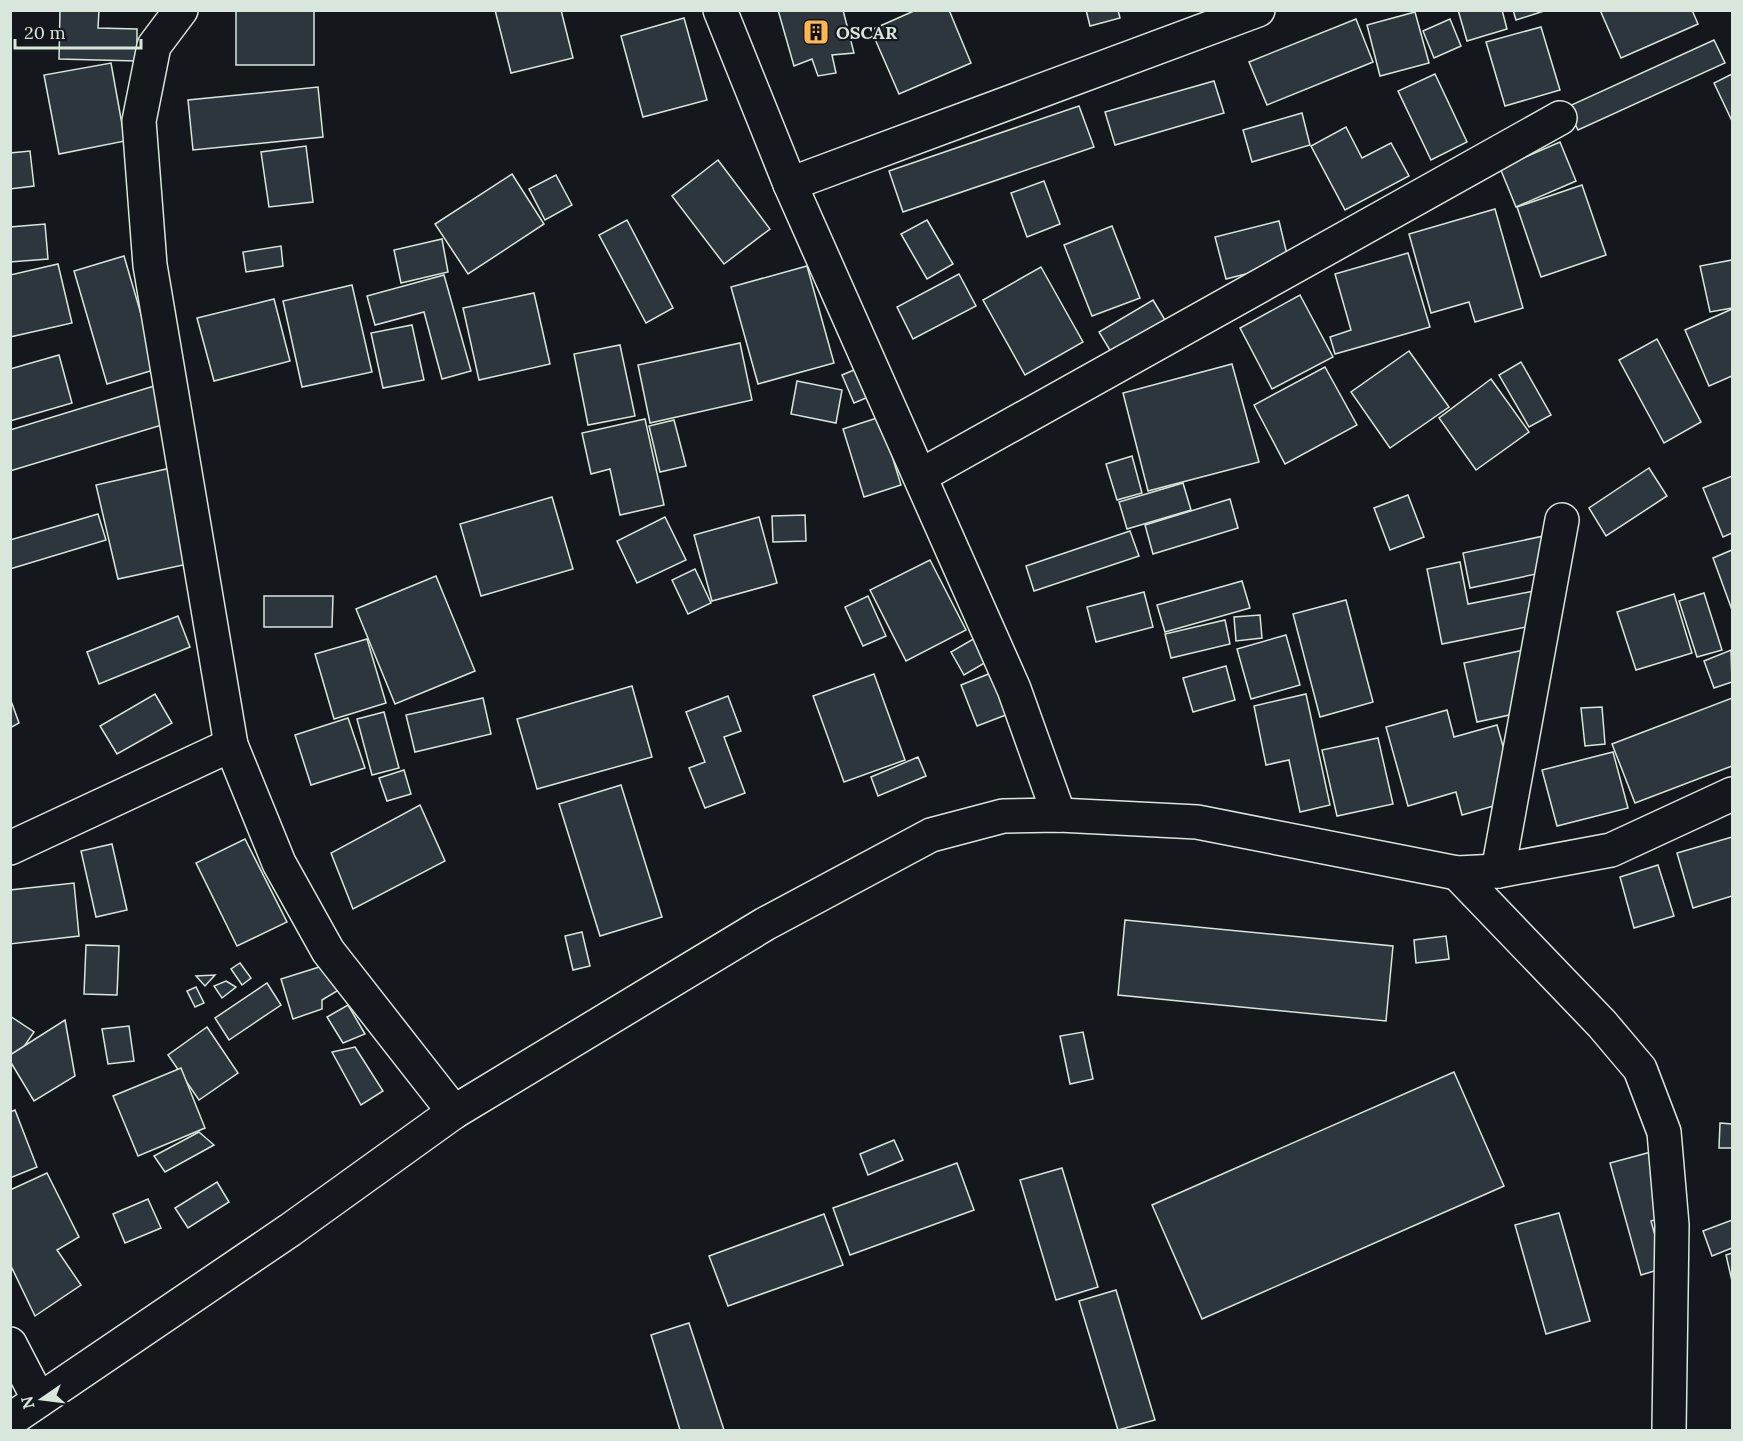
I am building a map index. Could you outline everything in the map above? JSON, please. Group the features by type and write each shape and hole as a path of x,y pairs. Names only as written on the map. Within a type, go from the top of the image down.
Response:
{"street":[{"path":"181,10 154,46 139,121 150,265 231,745 279,863 328,951 454,1112"},
{"path":"720,10 790,184 1014,689 1059,815"},
{"path":"790,184 1258,10"},
{"path":"920,476 1560,118"},
{"path":"1498,871 1562,520"},
{"path":"10,848 231,745"},
{"path":"10,1420 290,1230 454,1112 765,924 930,835 1003,816 1059,815 1197,822 1457,873 1498,871 1611,850 1732,794"},
{"path":"1457,873 1602,1024 1640,1069 1664,1132 1672,1225 1669,1431"},
{"path":"10,1344 39,1400"}],"building":[{"path":"60,10 99,10 98,28 137,29 137,61 59,59"},
{"path":"236,10 314,10 314,65 236,65"},
{"path":"495,10 561,10 573,58 511,73"},
{"name":"OSCAR","path":"778,10 843,10 854,53 832,55 836,73 818,76 812,59 794,66"},
{"path":"916,10 949,10 971,63 899,94 871,30"},
{"path":"1086,10 1118,10 1120,18 1090,26"},
{"path":"1458,10 1502,10 1507,29 1467,41"},
{"path":"1513,10 1547,10 1516,20"},
{"path":"1600,10 1692,10 1698,24 1621,58"},
{"path":"1415,12 1429,63 1380,76 1367,25"},
{"path":"684,18 707,100 643,117 621,36"},
{"path":"1356,19 1373,62 1267,105 1249,62"},
{"path":"1450,19 1461,46 1434,58 1423,31"},
{"path":"1541,27 1560,90 1505,106 1486,42"},
{"path":"1714,40 1725,63 1578,130 1567,107"},
{"path":"111,63 125,141 59,154 44,75"},
{"path":"1435,74 1467,142 1431,160 1398,91"},
{"path":"1732,74 1732,121 1714,83"},
{"path":"1214,81 1224,113 1115,145 1105,112"},
{"path":"318,87 323,137 193,150 188,100"},
{"path":"1079,106 1094,147 903,212 889,171"},
{"path":"1302,113 1310,145 1252,162 1243,130"},
{"path":"1346,127 1362,158 1391,143 1409,176 1345,210 1311,146"},
{"path":"1560,142 1576,181 1516,207 1500,168"},
{"path":"306,146 313,202 269,207 261,152"},
{"path":"30,151 34,186 10,189 10,153"},
{"path":"718,160 770,229 724,264 672,196"},
{"path":"512,174 544,224 468,274 435,224"},
{"path":"556,175 572,205 545,220 529,189"},
{"path":"1044,181 1060,224 1027,237 1011,193"},
{"path":"1582,185 1606,255 1541,277 1517,207"},
{"path":"1495,209 1523,308 1475,322 1469,302 1431,313 1409,234"},
{"path":"627,220 673,308 646,323 599,235"},
{"path":"927,220 953,264 927,279 901,234"},
{"path":"1279,221 1289,263 1226,279 1215,237"},
{"path":"45,224 48,259 10,262 10,227"},
{"path":"1112,226 1140,298 1092,316 1064,245"},
{"path":"442,239 448,272 401,283 394,250"},
{"path":"281,246 283,266 246,272 243,252"},
{"path":"1408,253 1430,327 1335,354 1330,337 1351,330 1335,274"},
{"path":"124,256 157,369 107,384 74,271"},
{"path":"1732,260 1732,308 1710,312 1700,266"},
{"path":"58,264 72,323 10,337 10,275"},
{"path":"807,266 834,363 758,384 731,287"},
{"path":"1041,267 1083,342 1025,375 983,300"},
{"path":"959,274 976,306 913,339 897,307"},
{"path":"444,275 471,371 442,379 424,312 375,325 367,296"},
{"path":"352,285 372,372 302,387 283,301"},
{"path":"534,293 550,364 479,380 463,308"},
{"path":"1300,295 1333,357 1272,389 1240,328"},
{"path":"274,299 290,361 214,381 197,318"},
{"path":"1153,300 1168,325 1114,357 1099,332"},
{"path":"1732,309 1732,376 1709,386 1685,330"},
{"path":"412,325 424,380 383,388 371,333"},
{"path":"1657,339 1701,422 1664,443 1619,360"},
{"path":"740,343 752,400 650,423 638,365"},
{"path":"620,345 635,416 588,425 574,354"},
{"path":"1409,351 1449,407 1390,448 1351,392"},
{"path":"59,355 72,403 10,421 10,369"},
{"path":"878,360 890,388 854,403 842,375"},
{"path":"1521,362 1551,415 1529,427 1499,375"},
{"path":"1232,364 1259,462 1148,491 1123,393"},
{"path":"1325,367 1357,425 1285,464 1254,405"},
{"path":"1491,379 1529,432 1476,470 1439,418"},
{"path":"797,381 842,390 836,423 791,414"},
{"path":"164,383 175,421 10,471 10,430"},
{"path":"880,417 901,485 864,497 843,429"},
{"path":"645,419 664,505 620,515 610,469 591,474 582,433"},
{"path":"674,420 686,466 660,472 649,426"},
{"path":"1132,456 1142,493 1117,500 1106,464"},
{"path":"175,467 197,562 118,579 96,485"},
{"path":"1649,468 1667,496 1606,536 1589,508"},
{"path":"1732,476 1732,533 1723,537 1703,488"},
{"path":"1183,483 1191,510 1127,529 1119,502"},
{"path":"1408,495 1424,537 1390,550 1374,508"},
{"path":"552,497 573,569 481,596 460,524"},
{"path":"1230,499 1238,528 1153,554 1145,525"},
{"path":"98,514 106,540 10,569 10,540"},
{"path":"805,515 806,541 773,542 772,516"},
{"path":"665,517 686,560 637,583 617,541"},
{"path":"759,517 777,583 712,601 694,535"},
{"path":"1130,531 1139,556 1034,591 1026,566"},
{"path":"1553,534 1560,569 1470,588 1463,553"},
{"path":"1732,550 1732,610 1713,558"},
{"path":"930,560 966,630 906,661 870,590"},
{"path":"1460,562 1468,604 1539,590 1546,623 1442,644 1427,569"},
{"path":"695,569 711,603 688,614 672,580"},
{"path":"436,576 475,671 395,704 356,609"},
{"path":"1242,581 1250,608 1165,632 1157,605"},
{"path":"1144,592 1153,627 1096,642 1087,607"},
{"path":"1704,593 1722,650 1697,657 1679,601"},
{"path":"1674,594 1692,653 1636,670 1617,612"},
{"path":"264,596 333,596 332,627 264,627"},
{"path":"868,596 886,636 863,646 845,607"},
{"path":"1346,600 1373,702 1320,717 1293,614"},
{"path":"1260,615 1262,638 1236,641 1234,617"},
{"path":"178,616 190,647 99,684 87,652"},
{"path":"1225,620 1230,644 1171,658 1165,634"},
{"path":"987,631 1000,654 964,675 951,652"},
{"path":"1286,635 1300,685 1251,699 1237,649"},
{"path":"367,639 386,703 334,719 315,654"},
{"path":"1524,650 1537,709 1477,722 1464,663"},
{"path":"1731,650 1732,682 1714,688 1704,661"},
{"path":"1011,665 1027,707 977,726 961,685"},
{"path":"1226,666 1235,700 1193,712 1183,678"},
{"path":"874,674 905,760 844,782 813,696"},
{"path":"632,686 652,757 537,789 517,719"},
{"path":"155,694 172,723 117,754 100,726"},
{"path":"1306,694 1330,805 1300,812 1289,760 1266,765 1254,706"},
{"path":"728,696 741,731 724,737 745,793 705,808 689,768 705,762 686,712"},
{"path":"10,698 19,723 10,728"},
{"path":"483,698 491,734 415,752 406,715"},
{"path":"1732,698 1732,766 1635,803 1612,744"},
{"path":"1602,707 1605,744 1585,746 1581,708"},
{"path":"1447,710 1454,737 1497,725 1518,799 1462,815 1456,792 1408,806 1386,727"},
{"path":"384,712 399,768 372,775 357,719"},
{"path":"348,718 365,768 311,785 295,735"},
{"path":"1378,738 1393,804 1337,816 1322,750"},
{"path":"1613,752 1628,808 1557,826 1542,770"},
{"path":"918,757 926,776 878,796 871,777"},
{"path":"404,770 411,794 387,801 379,778"},
{"path":"621,785 662,917 600,936 559,804"},
{"path":"420,805 445,861 353,909 331,853"},
{"path":"1732,837 1732,896 1693,908 1677,853"},
{"path":"245,839 287,922 237,946 196,863"},
{"path":"112,844 127,910 96,917 81,851"},
{"path":"1658,865 1674,916 1634,928 1620,877"},
{"path":"74,883 79,936 10,944 10,890"},
{"path":"1125,920 1393,946 1386,1021 1118,995"},
{"path":"582,932 590,966 573,970 565,936"},
{"path":"1446,936 1449,959 1416,963 1414,940"},
{"path":"86,945 119,946 117,995 84,994"},
{"path":"240,963 251,978 242,985 231,969"},
{"path":"332,963 342,988 322,1000 322,1009 293,1019 281,979"},
{"path":"215,975 205,986 196,976"},
{"path":"226,981 236,987 222,998 214,986"},
{"path":"267,983 281,1005 229,1040 215,1018"},
{"path":"196,987 204,1003 195,1007 187,991"},
{"path":"348,1005 365,1034 343,1043 327,1017"},
{"path":"10,1016 34,1032 10,1067"},
{"path":"65,1020 75,1076 34,1101 10,1061 10,1055"},
{"path":"129,1026 134,1061 108,1064 102,1029"},
{"path":"207,1027 238,1073 199,1100 168,1055"},
{"path":"1083,1032 1093,1079 1070,1084 1060,1036"},
{"path":"355,1047 383,1091 361,1105 332,1052"},
{"path":"181,1068 205,1128 138,1156 113,1096"},
{"path":"1454,1072 1504,1186 1202,1319 1152,1205"},
{"path":"15,1110 37,1167 10,1178 10,1112"},
{"path":"1720,1123 1732,1124 1732,1148 1719,1148"},
{"path":"199,1132 214,1145 165,1172 154,1156"},
{"path":"894,1140 903,1160 868,1175 860,1154"},
{"path":"1651,1152 1669,1216 1651,1221 1664,1268 1641,1275 1610,1163"},
{"path":"957,1163 974,1210 850,1255 833,1208"},
{"path":"1062,1168 1098,1287 1056,1300 1020,1180"},
{"path":"47,1173 79,1237 57,1250 81,1285 35,1316 10,1264 10,1190"},
{"path":"217,1182 229,1202 188,1228 175,1208"},
{"path":"148,1199 161,1228 125,1243 113,1214"},
{"path":"1559,1213 1590,1321 1546,1334 1515,1225"},
{"path":"824,1214 843,1265 728,1306 709,1256"},
{"path":"1732,1220 1732,1248 1712,1256 1703,1231"},
{"path":"1732,1253 1732,1281 1726,1255"},
{"path":"1116,1290 1155,1420 1118,1430 1079,1301"},
{"path":"689,1323 724,1430 680,1430 651,1335"}],"place":[{"name":"OSCAR","path":"816,32"}]}
